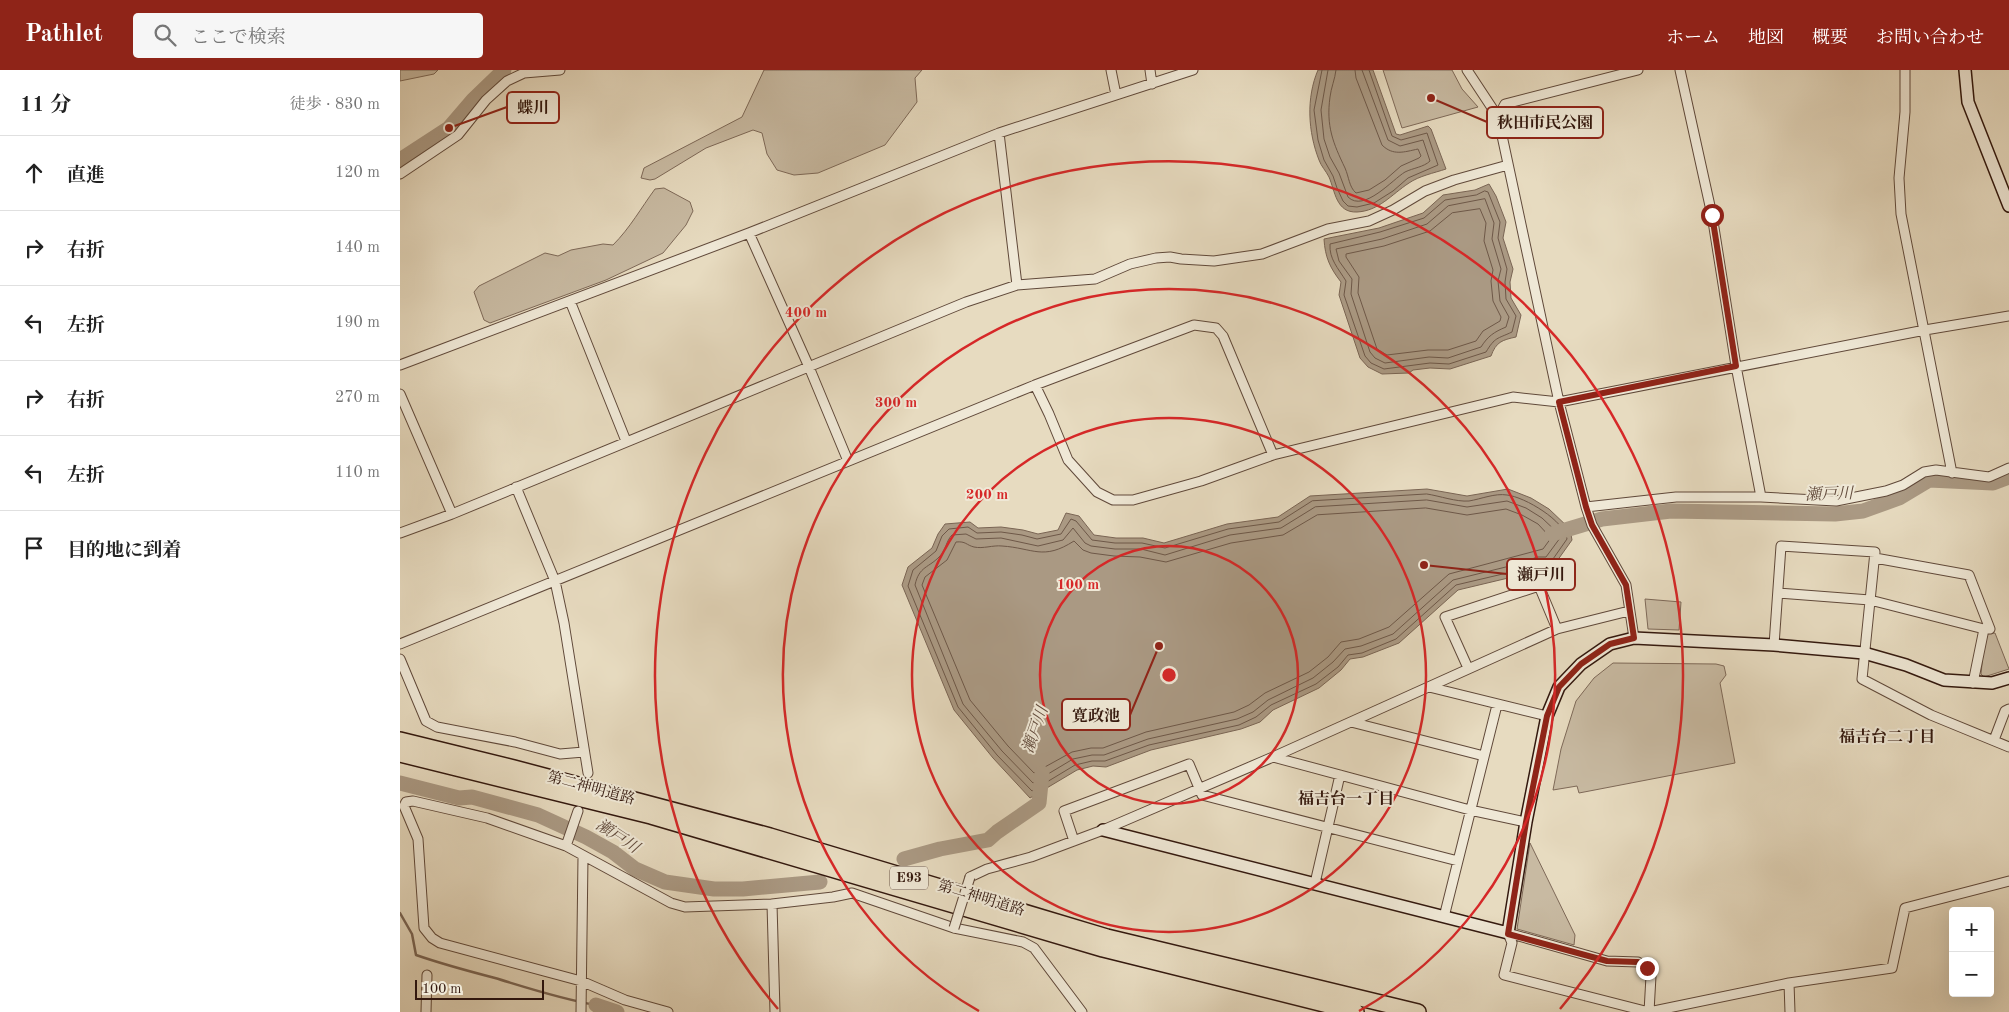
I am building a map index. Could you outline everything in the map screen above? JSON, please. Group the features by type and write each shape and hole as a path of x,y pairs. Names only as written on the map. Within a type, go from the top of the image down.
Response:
{"highway":[{"name":"第二神明道路","path":"400,740 514,768 770,836 1107,937 1418,1012"},
{"name":"第二神明道路","path":"400,754 651,816 1103,949 1356,1012"}],"street":[{"path":"400,174 458,135 486,100 507,81 524,73 560,70"},
{"path":"1111,70 1116,95"},
{"path":"1150,70 1152,84"},
{"path":"400,365 749,232 999,133 1193,70"},
{"path":"1467,70 1498,117 1559,402 1586,507 1592,525 1626,585 1634,638"},
{"path":"1498,117 1505,104 1638,70"},
{"path":"1680,70 1712,215 1736,366 1761,497"},
{"path":"1905,70 1905,112 1899,178 1902,214 1952,473"},
{"path":"1965,70 1968,102 2009,206"},
{"path":"999,133 1017,285"},
{"path":"400,533 452,514 966,302 1017,285 1095,279 1130,264 1156,258 1214,260 1262,254 1328,229 1368,222 1425,191 1454,180 1508,165"},
{"path":"749,232 809,367 848,461"},
{"path":"570,300 626,441"},
{"path":"1035,385 1050,414 1068,460 1097,492 1112,500 1133,500 1192,483 1274,455 1513,397 1559,402 1736,366 2009,316"},
{"path":"400,644 1035,385 1194,325 1216,328 1223,336 1274,455"},
{"path":"400,394 452,514"},
{"path":"1586,507 1676,497 1761,497 1836,501 1886,491 1903,485 1924,472 1936,470 1989,477 2009,468"},
{"path":"516,487 555,581 588,773"},
{"path":"1774,645 1781,546 1875,552 1862,679 1931,715 2009,747"},
{"path":"1778,593 1870,600 1990,629 1969,576 1875,558"},
{"path":"1468,668 1445,617 1539,586 1557,629"},
{"path":"954,928 970,877 987,869 1031,858 1103,830 1273,757 1557,629 1629,611"},
{"path":"1973,683 1984,629"},
{"path":"2009,678 1992,683 1944,680 1906,665 1864,653 1774,645 1634,638 1610,644 1581,664 1559,687 1547,716 1526,822 1508,934 1512,943 1504,975 1649,1012 1788,984 1892,968 1904,908 2009,881"},
{"path":"400,659 426,721 437,727 515,742 560,754 584,752"},
{"path":"1429,687 1547,716"},
{"path":"1444,917 1497,705"},
{"path":"1994,740 2005,711 2009,709"},
{"path":"1351,722 1484,756"},
{"path":"1273,757 1470,810 1526,822"},
{"path":"1074,841 1064,811 1189,764 1202,795 1458,861"},
{"path":"1314,883 1340,775"},
{"path":"668,1012 625,1000 581,981 440,943 432,938 424,928 418,839 404,806 406,802 413,801 487,818 566,846 583,857 671,903 685,906 772,904 852,893 954,928 1022,942 1034,948 1082,1012"},
{"path":"566,846 578,811"},
{"path":"1103,830 1314,883 1607,961 1638,962 1647,968 1651,976 1649,1012"},
{"path":"581,1012 583,857"},
{"path":"772,904 775,1012"},
{"path":"426,1012 427,975"},
{"path":"1788,984 1790,1012"}],"shaded area":[{"path":"400,70 438,70 434,74 400,81"},
{"path":"764,70 922,70 915,78 917,102 885,145 818,173 794,175 777,170 767,154 762,133 753,130 706,148 655,179 641,178 644,168 742,117"},
{"path":"1383,70 1452,70 1462,89 1478,107 1402,128"},
{"path":"664,188 690,202 693,211 686,225 663,253 606,280 490,323 484,320 474,292 479,286 545,253 558,256 571,250 603,244 613,245 630,225 655,189"},
{"path":"1645,599 1681,602 1679,630 1648,629"},
{"path":"1995,633 2009,669 1984,677 1981,674 1985,634"},
{"path":"1613,663 1716,664 1724,666 1726,675 1720,683 1735,763 1579,793 1577,786 1553,790 1561,749 1576,701 1594,678"},
{"path":"1530,843 1575,935 1574,945 1517,929"}],"water":[{"path":"1318,70 1373,70 1396,134 1400,135 1428,126 1431,129 1446,169 1413,181 1372,209 1357,212 1345,209 1337,200 1329,177 1315,149 1311,127 1310,103"},
{"path":"1489,184 1506,222 1503,238 1513,269 1510,282 1511,298 1521,315 1516,337 1500,342 1491,356 1450,369 1430,368 1413,370 1409,373 1382,374 1368,367 1360,358 1339,295 1341,282 1329,262 1324,239 1379,228 1423,213 1443,195 1475,190"},
{"path":"1427,489 1467,496 1508,489 1531,498 1549,509 1570,529 1572,540 1557,561 1566,575 1552,573 1540,568 1525,574 1458,590 1399,643 1363,657 1350,659 1341,670 1319,688 1273,710 1260,722 1241,729 1151,750 1106,767 1093,766 1077,770 1030,798 993,758 954,710 902,585 908,567 932,548 945,524 970,522 978,528 1001,527 1038,534 1058,530 1066,513 1079,516 1094,535 1116,538 1143,538 1164,543 1227,524 1278,517 1310,496"}],"waterway":[{"path":"400,160 449,128 473,100 504,70"},
{"name":"瀬戸川","path":"1552,534 1602,519 1671,511 1835,514 1863,511 1899,498 1929,480 1993,483 2009,477"},
{"name":"瀬戸川","path":"904,859 940,849 988,840 1039,803 1042,773"},
{"name":"瀬戸川","path":"400,783 459,798 472,797 538,815 586,837 613,852 635,869 665,882 714,889 743,889 820,882"},
{"path":"400,913 412,934 416,955 570,1000 596,1005 597,1012"},
{"path":"596,1005 617,1012"}],"place":[{"name":"秋田市民公園","path":"1431,98"},
{"name":"蝶川","path":"449,128"},
{"name":"瀬戸川","path":"1424,565"},
{"name":"寛政池","path":"1159,646"}],"district":[{"name":"福吉台二丁目","path":"1887,738"},
{"name":"福吉台一丁目","path":"1346,800"}],"route":[{"path":"1647,968 1638,962 1607,961 1508,934 1526,822 1547,716 1559,687 1581,664 1610,644 1634,638 1626,585 1592,525 1559,402 1736,366 1712,215"}]}
